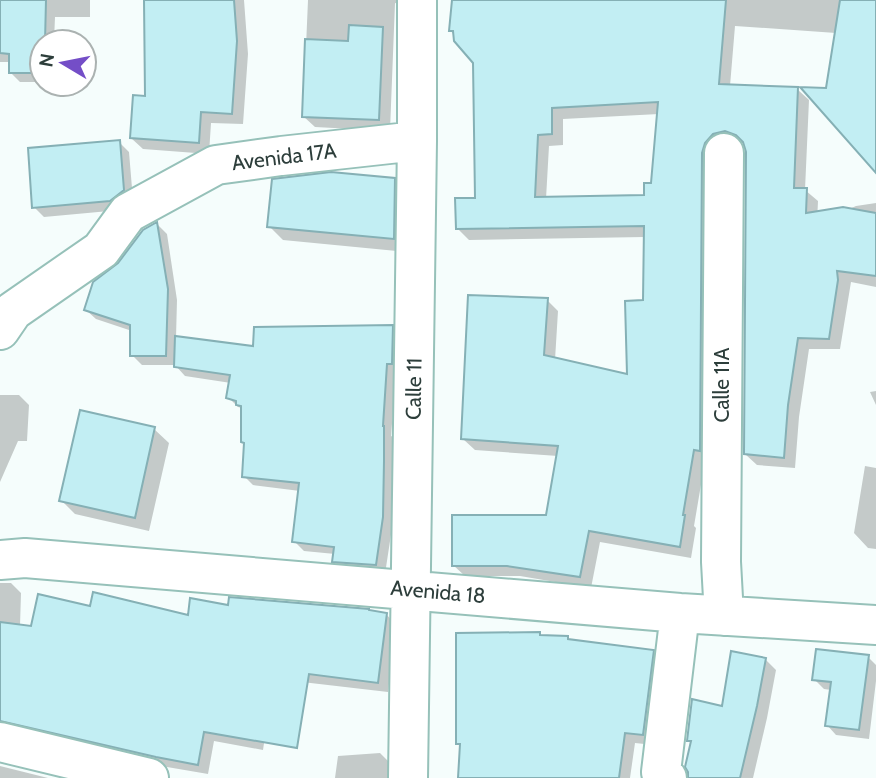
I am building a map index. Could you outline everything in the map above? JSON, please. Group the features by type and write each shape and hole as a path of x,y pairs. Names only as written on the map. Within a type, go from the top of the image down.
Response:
{"street":[{"name":"Calle 11","path":"408,778 417,0"},
{"name":"Avenida 17A","path":"0,330 13,311 101,250 128,213 216,165 417,141"},
{"name":"Calle 11A","path":"724,153 721,548 724,616"},
{"name":"Avenida 18","path":"0,560 25,558 680,613 876,625"},
{"path":"667,778 661,772 680,613"},
{"path":"0,742 149,778"}],"building":[{"path":"0,0 46,0 45,28 28,28 28,73 9,73 9,54 0,53"},
{"path":"144,0 234,0 237,41 232,114 201,112 199,143 130,138 133,95 145,96"},
{"path":"452,0 726,0 719,84 798,87 794,188 807,188 806,213 843,207 876,213 876,276 837,271 829,339 798,338 788,405 784,458 744,454 746,152 743,142 736,135 725,131 713,134 705,143 702,153 700,451 694,450 680,547 589,531 580,577 507,566 452,566 452,515 546,515 558,446 461,439 468,295 548,298 544,355 627,374 625,301 643,300 644,226 456,229 455,198 475,198 473,63 454,41 453,31 449,31","holes":["658,102 651,183 644,183 644,195 535,197 538,135 552,134 552,108"]},
{"path":"840,0 876,0 876,173 800,87 826,88"},
{"path":"349,25 383,27 379,120 302,117 305,39 348,41"},
{"path":"120,140 124,190 110,201 32,208 28,148"},
{"path":"331,172 395,178 394,239 267,227 272,179"},
{"path":"157,222 168,289 166,356 130,356 130,325 84,310 93,282 118,263 143,230"},
{"path":"393,325 392,364 387,364 383,426 383,517 376,565 332,562 334,547 292,542 299,483 242,477 244,443 241,442 241,406 226,398 230,375 174,367 175,336 253,346 254,327"},
{"path":"80,410 155,427 135,518 59,501"},
{"path":"93,592 188,615 190,598 228,605 229,597 369,609 387,613 378,683 309,674 297,748 204,732 198,765 0,721 0,622 31,626 38,594 90,606"},
{"path":"540,632 540,635 568,636 568,639 654,650 643,735 625,733 619,778 458,778 460,744 456,744 456,633"},
{"path":"816,649 869,655 859,730 825,726 831,682 812,680"},
{"path":"731,651 766,658 740,778 688,778 685,767 691,741 687,741 692,699 722,706"}]}
